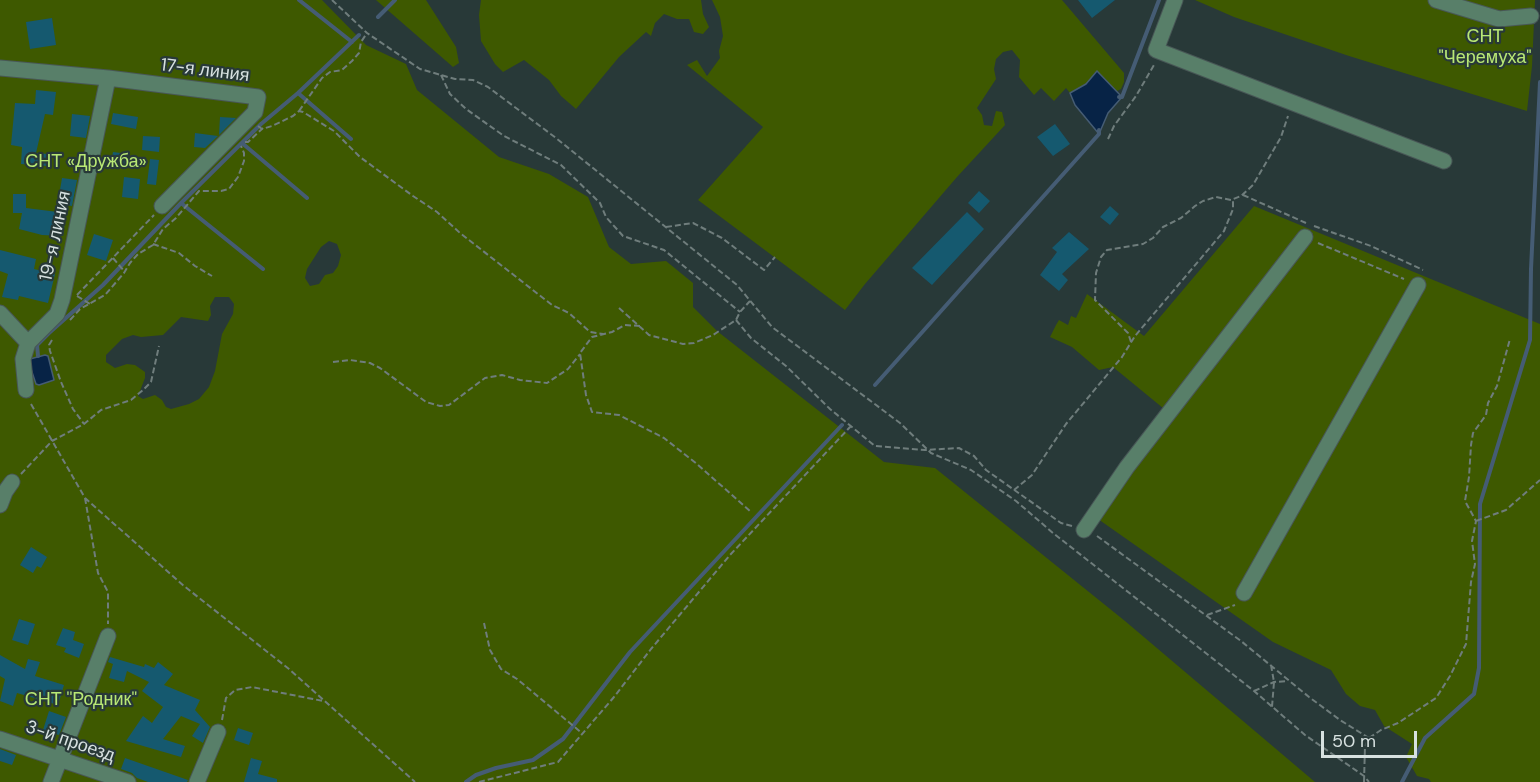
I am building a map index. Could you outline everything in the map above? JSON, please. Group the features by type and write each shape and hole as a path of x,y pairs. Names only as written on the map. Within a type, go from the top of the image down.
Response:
{"street":[{"path":"1175,0 1156,50 1444,160"},
{"path":"1436,0 1483,6 1498,19 1531,16"},
{"name":"17-я линия","path":"0,68 262,95 255,112 172,211"},
{"name":"19-я линия","path":"28,342 57,314 62,301 108,78"},
{"path":"1084,530 1127,468 1305,237"},
{"path":"1244,593 1418,285"},
{"path":"0,313 28,342 23,359 26,390"},
{"path":"0,506 4,492 12,482"},
{"path":"51,782 108,636"},
{"path":"197,782 218,732"},
{"name":"3-й проезд","path":"0,739 128,782"}],"path":[{"path":"332,0 367,33 420,69 455,79 473,80 488,87 556,138 737,285 778,331 883,409 927,450 971,470 1016,501 1053,533 1254,691 1305,735 1364,776 1369,782"},
{"path":"246,142 262,129 280,123 298,111 322,78 330,72 342,70 352,61 359,52 361,42 367,33"},
{"path":"1108,139 1162,52"},
{"path":"441,75 450,94 466,109 504,136 561,165 600,204 606,217 623,236 664,250 740,312"},
{"path":"1131,342 1128,333 1095,300 1096,273 1099,262 1107,250 1143,244 1153,238 1163,227 1181,218 1203,201 1216,197 1233,199 1243,195 1253,185 1281,137 1295,105"},
{"path":"298,111 334,131 360,157 437,212 552,304 569,313 590,332 603,334"},
{"path":"62,301 73,300 113,258 172,211 183,209 199,191 221,192 228,189 238,177 244,161 242,147"},
{"path":"1243,195 1318,228 1371,246 1423,270"},
{"path":"1014,490 1032,476 1066,424 1224,231 1233,209 1233,199"},
{"path":"69,321 88,303 105,295 138,254 153,244 172,211"},
{"path":"666,227 693,223 722,238 764,270 775,257"},
{"path":"1305,237 1418,285"},
{"path":"153,244 179,253 212,276"},
{"path":"113,258 123,270"},
{"path":"77,296 88,303"},
{"path":"619,308 649,335 683,344 694,343 713,335 736,320 750,301"},
{"path":"736,320 751,338 786,366 830,409 875,446 927,450 959,448 974,456 986,470 1061,523 1106,540 1207,615 1340,720 1369,738"},
{"path":"333,362 350,360 370,363 426,402 440,406 449,405 485,378 502,375 528,382 547,383 568,369 592,337 625,325 640,326"},
{"path":"59,332 49,345 66,394 84,424"},
{"path":"1364,782 1365,746 1369,738 1436,698 1466,644 1471,582 1475,564 1472,541 1476,521 1465,501 1471,445 1473,433 1486,416 1488,403 1497,386 1505,362 1510,339"},
{"path":"12,482 52,441 84,424 101,410 131,400 151,382 156,369 159,346"},
{"path":"42,350 51,351"},
{"path":"580,353 586,395 592,412 619,415 664,438 751,512"},
{"path":"26,390 31,407 85,498 184,586 289,669 415,782"},
{"path":"479,782 558,762 730,555 851,426"},
{"path":"1476,521 1506,510 1540,480"},
{"path":"85,498 98,573 108,592 108,636"},
{"path":"1207,615 1236,605 1244,593"},
{"path":"484,622 490,650 501,669 583,734"},
{"path":"1271,665 1274,682 1272,706"},
{"path":"1254,691 1274,682 1291,681"},
{"path":"218,732 226,698 235,690 252,687 325,701"}],"green space":[{"path":"0,0 322,0 366,45 406,64 417,90 499,157 549,174 588,197 609,247 631,264 666,261 693,283 693,307 717,331 884,462 935,468 1125,621 1315,782 0,782","holes":["329,241 337,244 341,255 338,266 333,273 325,275 319,284 310,286 305,278 307,269 321,247","215,297 229,297 234,304 233,314 222,334 215,371 209,387 199,399 171,409 155,395 143,399 138,396 145,372 135,365 127,364 115,368 106,362 106,355 122,339 133,335 141,337 163,335 181,317 208,321 211,315 210,306"]},
{"path":"376,0 426,0 456,47 459,63 453,67"},
{"path":"481,0 701,0 703,14 709,27 703,34 694,32 689,19 677,19 664,14 655,23 651,36 646,32 619,57 576,109 561,96 549,80 524,60 503,72 495,64 481,41 479,15"},
{"path":"712,0 1062,0 1124,73 1124,82 1121,89 1117,91 1097,71 1086,84 1070,93 1066,88 1054,101 1041,88 1034,95 1019,77 1020,60 1012,50 1003,52 996,59 994,69 996,79 977,108 982,115 984,125 992,126 996,111 1002,112 1005,125 957,177 845,310 698,200 763,127 687,65 697,60 707,76 720,58 719,51 723,36 720,17"},
{"name":"СНТ \"Черемуха\"","path":"1195,0 1535,0 1527,111 1349,56 1234,17"},
{"path":"1254,206 1540,324 1540,782 1431,782 1429,779 1417,776 1406,757 1412,744 1384,726 1375,710 1360,706 1346,694 1331,670 1273,642 1098,519 1169,413 1113,367 1099,370 1072,347 1050,337 1059,320 1068,325 1071,316 1076,318 1087,294 1144,336"}],"water":[{"path":"1097,71 1122,97 1108,113 1099,134 1075,105 1070,93 1086,84"},
{"path":"48,356 54,380 39,385 36,384 29,363 30,359"}],"building":[{"path":"1078,0 1115,0 1092,18"},
{"path":"52,18 56,45 30,49 26,22"},
{"path":"36,90 56,92 53,115 45,114 36,153 48,154 47,166 21,164 22,147 11,145 15,103 35,104"},
{"path":"113,113 138,117 136,129 111,124"},
{"path":"72,114 90,116 86,138 70,136"},
{"path":"220,117 236,118 219,135"},
{"path":"1055,124 1070,144 1053,156 1037,137"},
{"path":"195,133 218,136 205,148 194,147"},
{"path":"143,136 160,137 159,152 142,150"},
{"path":"113,152 128,154 126,166 111,163"},
{"path":"150,159 159,160 156,185 147,184"},
{"path":"124,177 140,179 138,199 122,197"},
{"path":"62,178 77,180 72,206 62,204 64,191 60,190"},
{"path":"979,191 990,201 979,213 968,203"},
{"path":"13,194 26,194 26,208 66,213 63,236 42,235 19,229 22,213 13,213"},
{"path":"1110,206 1119,214 1110,225 1100,217"},
{"path":"967,212 984,229 932,285 912,268"},
{"path":"1069,232 1089,249 1062,274 1068,280 1059,291 1040,275 1057,252 1052,248"},
{"path":"94,234 113,240 106,261 87,255"},
{"path":"0,250 36,259 34,269 55,274 48,303 19,296 18,300 2,297 8,274 0,271"},
{"path":"31,547 47,557 41,568 37,566 33,573 20,565"},
{"path":"19,619 35,624 28,645 12,640"},
{"path":"63,628 75,632 73,640 84,644 79,658 64,652 66,648 56,645"},
{"path":"0,655 25,669 28,659 40,662 35,676 64,685 58,705 17,693 13,706 0,701 5,679 0,676"},
{"path":"110,657 144,667 145,664 154,668 158,662 173,674 164,685 200,700 195,710 210,727 203,743 192,736 200,724 181,716 163,739 185,746 181,757 126,741 143,716 152,723 163,707 142,691 149,682 127,671 124,682 109,678 113,664 108,662"},
{"path":"49,711 66,717 59,735 43,730"},
{"path":"238,728 253,733 249,745 234,740"},
{"path":"0,749 16,755 12,765 0,761"},
{"path":"125,758 188,780 187,782 148,782 121,769"},
{"path":"251,758 262,761 258,774 277,779 277,782 244,782"}],"waterway":[{"path":"299,0 352,42"},
{"path":"378,17 395,0"},
{"path":"1119,97 1122,97 1159,0"},
{"path":"38,356 37,345 103,285 261,124 298,93 359,35"},
{"path":"1402,782 1425,738 1474,694 1479,668 1480,504 1530,340 1540,82"},
{"path":"298,93 351,139"},
{"path":"875,385 1099,134 1099,130"},
{"path":"242,143 307,198"},
{"path":"181,203 263,269"},
{"path":"466,782 476,775 496,768 533,760 563,739 630,652 842,425"}],"park label":[{"name":"СНТ «Дружба»","path":"86,162"},
{"name":"СНТ ''Родник''","path":"81,700"}]}
